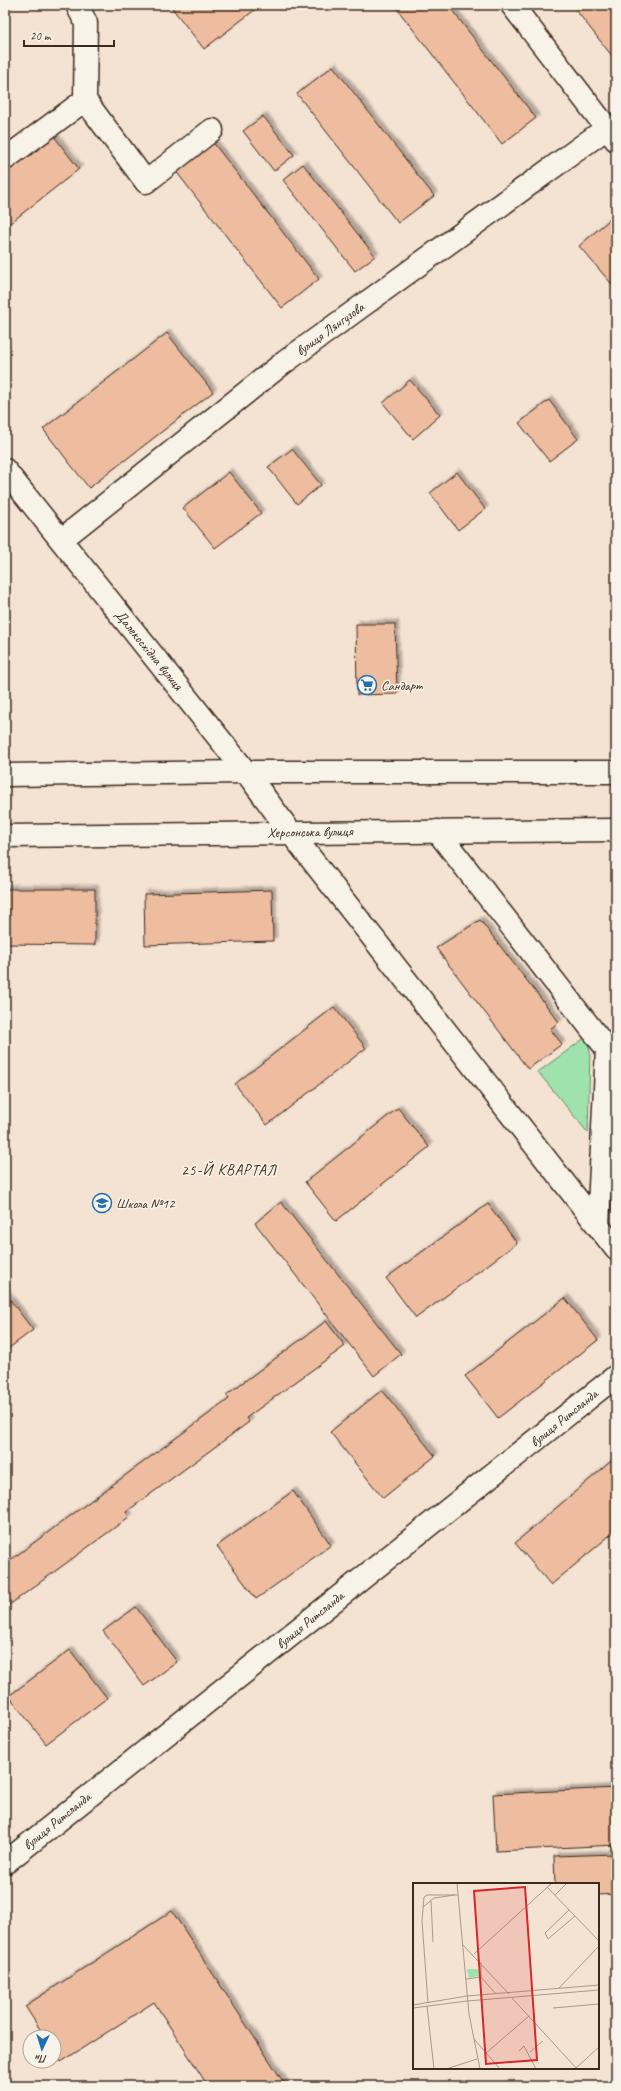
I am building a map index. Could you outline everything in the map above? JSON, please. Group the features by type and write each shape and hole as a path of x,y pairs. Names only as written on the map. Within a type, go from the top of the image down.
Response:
{"street":[{"path":"77,5 86,23 85,100 146,182 212,130"},
{"path":"512,5 612,134"},
{"path":"5,159 85,100"},
{"name":"вулиця Лянгузова","path":"61,540 282,364 612,134"},
{"name":"Далекосхідна вулиця","path":"5,470 246,772 291,833 616,1249"},
{"path":"5,775 246,772 616,772"},
{"name":"Херсонська вулиця","path":"5,836 616,830"},
{"path":"437,831 611,1049 598,1226"},
{"name":"вулиця Ритсланда","path":"5,1863 616,1376"}],"green space":[{"path":"586,1037 590,1051 588,1133 538,1072"}],"building":[{"path":"176,5 261,5 204,49 172,8"},
{"path":"394,5 448,5 536,118 502,144"},
{"path":"572,5 616,5 616,61"},
{"path":"333,66 434,196 398,223 297,94"},
{"path":"263,116 294,155 274,171 243,131"},
{"path":"53,135 79,169 5,227 5,172"},
{"path":"212,141 319,279 282,308 175,170"},
{"path":"303,164 375,256 355,271 283,180"},
{"path":"616,214 616,289 579,246"},
{"path":"167,333 213,392 89,488 43,429"},
{"path":"410,380 440,415 413,439 383,403"},
{"path":"549,400 578,439 549,461 519,423"},
{"path":"292,449 321,485 297,504 268,467"},
{"path":"229,472 261,513 215,548 183,508"},
{"path":"457,472 485,509 458,530 430,493"},
{"path":"356,624 395,624 397,694 357,695"},
{"path":"5,889 95,889 95,945 5,944"},
{"path":"272,890 273,941 145,945 144,894"},
{"path":"480,920 559,1022 550,1029 562,1044 528,1069 436,948"},
{"path":"334,1007 366,1048 267,1125 235,1084"},
{"path":"398,1108 429,1147 336,1221 305,1182"},
{"path":"281,1202 401,1354 374,1376 255,1223"},
{"path":"488,1204 517,1243 416,1318 386,1278"},
{"path":"5,1293 33,1330 5,1351"},
{"path":"565,1298 598,1340 498,1418 465,1376"},
{"path":"326,1321 345,1346 246,1418 249,1422 126,1512 129,1517 5,1608 5,1564 229,1399 226,1395"},
{"path":"382,1390 435,1456 383,1498 330,1432"},
{"path":"616,1457 616,1530 551,1585 515,1543"},
{"path":"293,1491 331,1545 256,1599 217,1546"},
{"path":"136,1607 177,1662 144,1686 103,1631"},
{"path":"70,1650 107,1698 46,1744 9,1696"},
{"path":"616,1788 616,1845 496,1851 493,1794"},
{"path":"616,1854 616,1894 599,1895 599,1883 555,1883 554,1856"},
{"path":"172,1911 286,2086 208,2086 154,2002 62,2061 62,2029 40,2029 25,2006"}],"place":[{"name":"Сандарт","path":"367,685"},
{"name":"Школа №12","path":"102,1203"}],"district":[{"name":"25-Й КВАРТАЛ","path":"229,1170"}]}
